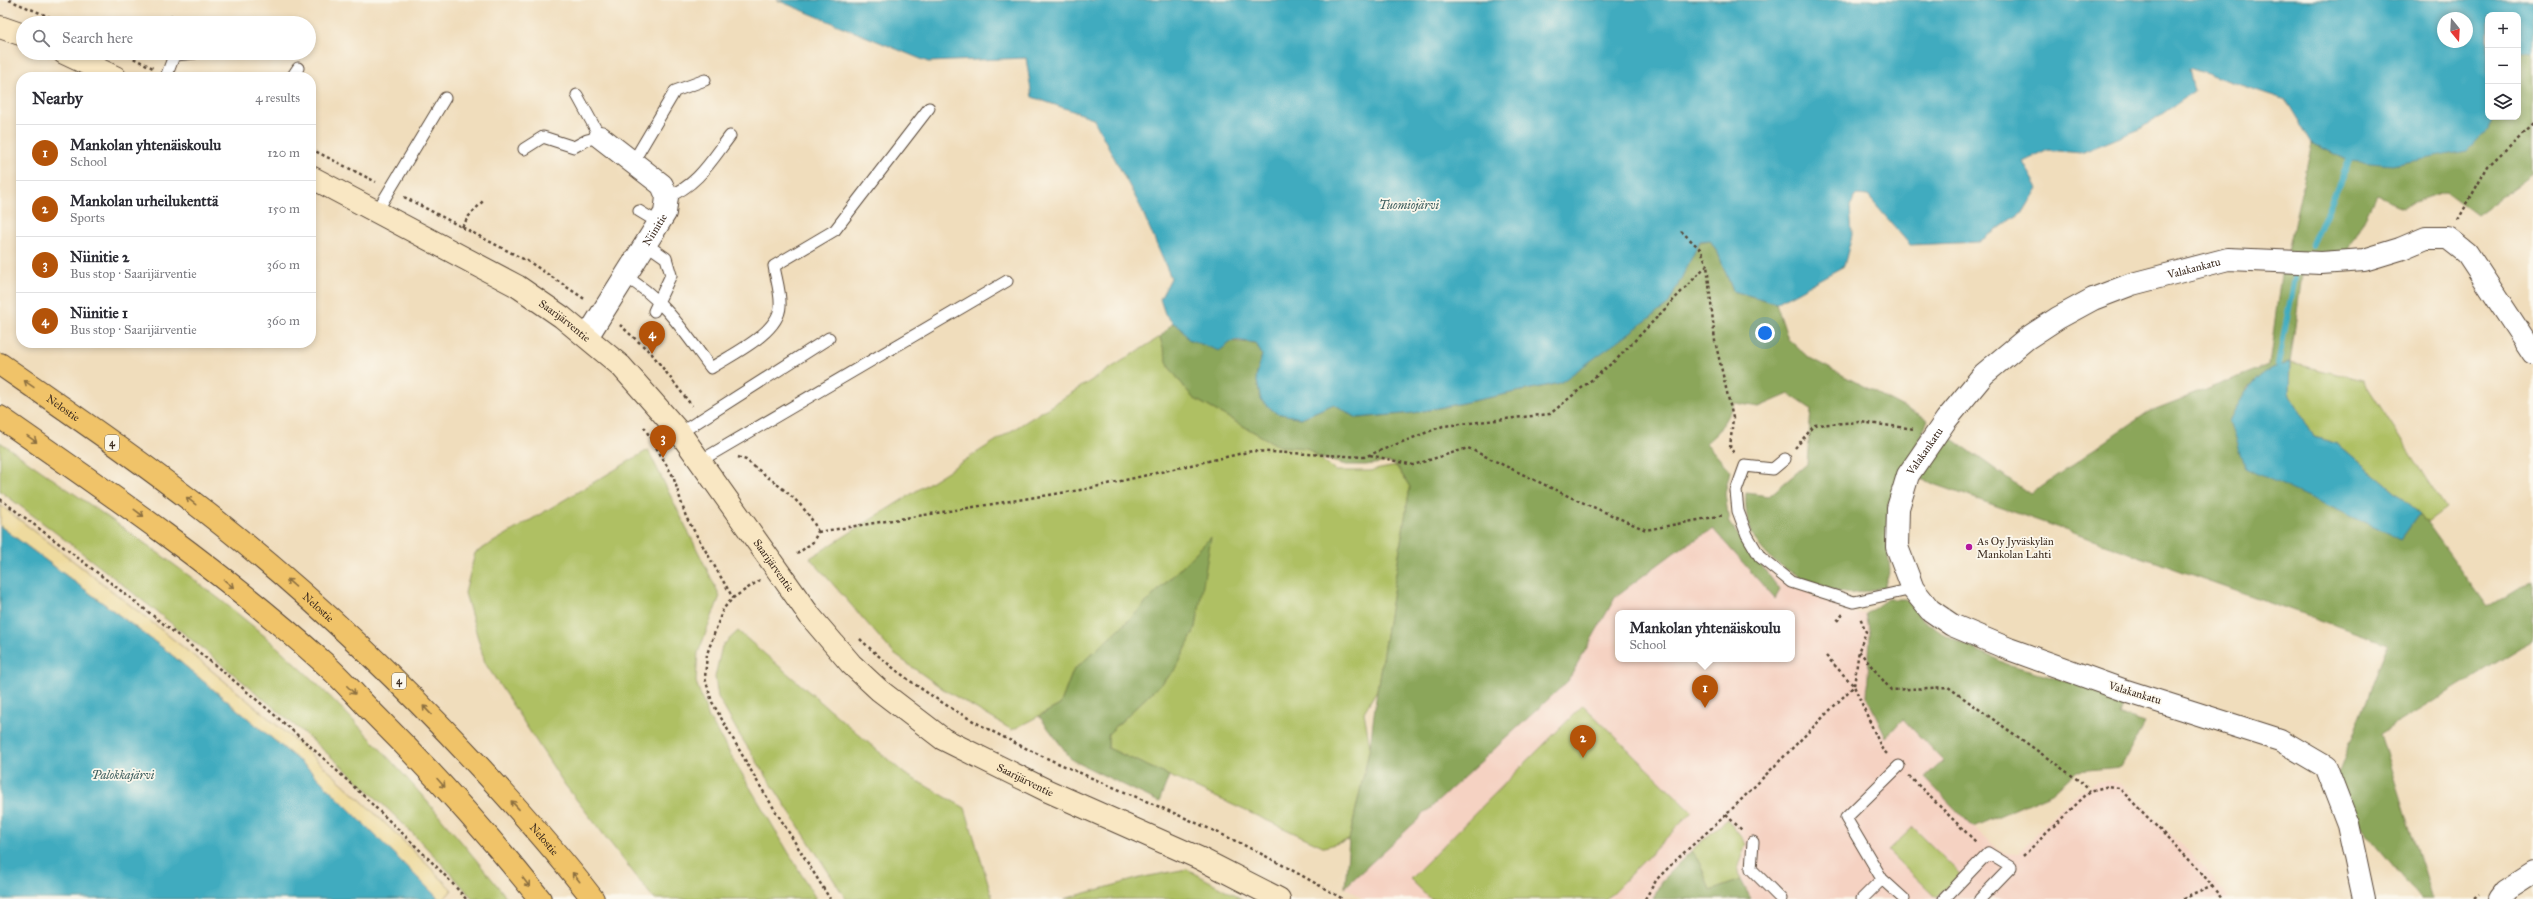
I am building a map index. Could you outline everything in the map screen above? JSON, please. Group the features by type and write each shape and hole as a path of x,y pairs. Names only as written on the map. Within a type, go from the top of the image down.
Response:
{"highway":[{"name":"Nelostie","path":"0,364 159,476 222,525 368,651 411,693 530,821 593,899"},
{"path":"0,416 123,502 199,559 323,663 430,770 508,858 540,899"}],"main road":[{"path":"0,27 16,33"},
{"path":"79,60 104,72"},
{"name":"Saarijärventie","path":"316,180 517,286 587,337 621,366 680,433 810,616 851,664 879,690 943,739 1048,791 1199,858 1279,899"}],"street":[{"name":"Niinitie","path":"587,337 659,224 665,213 667,197 662,185 600,137"},
{"name":"Valakankatu","path":"2364,899 2348,824 2326,767 2280,740 2123,690 2009,649 1952,625 1930,610 1913,589 1897,547 1898,508 1908,475 1938,431 1984,374 2026,339 2058,318 2092,299 2132,284 2228,259 2321,263 2364,260 2400,249 2426,238 2448,238"},
{"path":"2448,238 2467,253 2533,353"},
{"path":"2499,899 2505,891 2533,873"}],"lane":[{"path":"168,72 173,60"},
{"path":"633,162 675,91 705,80"},
{"path":"524,149 543,137 574,147 587,140 600,137 577,95"},
{"path":"377,211 445,98"},
{"path":"625,277 649,293 655,307 684,331 711,368 766,333 775,321 780,307 774,266 835,230 929,108"},
{"path":"667,197 683,191 697,179 730,136"},
{"path":"639,211 659,224"},
{"path":"646,244 666,258 671,275 655,307"},
{"path":"700,460 1007,281"},
{"path":"680,433 701,421 742,389 829,338"},
{"path":"1785,459 1773,469 1745,466 1736,491 1738,511 1747,535 1760,557 1791,582 1854,602 1913,589"},
{"path":"1899,766 1846,818 1882,878 1904,899"},
{"path":"1752,842 1751,869 1778,898"},
{"path":"1944,899 1988,853 2011,867 1980,899"},
{"path":"1862,899 1882,878"}],"path":[{"path":"9,0 47,16"},
{"path":"137,60 159,72"},
{"path":"2448,238 2488,166 2533,124"},
{"path":"316,152 531,263 604,311 652,354 688,400 701,421"},
{"path":"462,227 469,216 484,200"},
{"path":"1681,231 1701,250 1707,265 1715,341 1732,418 1730,448 1745,466"},
{"path":"818,532 1086,489 1252,451 1364,457 1442,426 1550,414 1617,359 1707,265"},
{"path":"640,421 673,476 686,517 733,598"},
{"path":"1785,459 1815,425 1860,422 1938,431"},
{"path":"719,448 746,460 812,517 818,532 813,542 797,554"},
{"path":"1370,455 1413,465 1468,448 1570,497 1646,530 1704,520 1738,511"},
{"path":"0,499 158,618 284,722 351,783 466,899"},
{"path":"766,576 733,598 723,609 707,654 705,678 712,702 757,781 830,899"},
{"path":"1645,899 1657,879 1726,815 1854,686 1859,650 1866,632 1854,602"},
{"path":"858,637 886,664 941,703 1001,738 1205,826 1307,878 1343,899"},
{"path":"1859,650 1891,690 1948,687 2080,782 2090,792"},
{"path":"1826,656 1854,686 1882,749 1988,853"},
{"path":"2011,867 2090,792 2109,786 2119,788 2213,886 2222,899"},
{"path":"1726,815 1741,830"},
{"path":"2183,899 2213,886"}],"shaded area":[{"path":"1722,523 1777,579 1852,612 1866,614 1870,634 1867,697 1886,737 1903,719 1943,761 1925,778 1973,827 1997,848 2006,853 2017,854 2073,795 2097,782 2110,781 2121,784 2205,868 2229,899 1363,899 1345,887 1568,681 1616,596 1675,552"}],"green space":[{"path":"2522,52 2533,53 2533,174 2477,215 2446,192 2403,207 2376,196 2345,255 2287,256 2312,143 2349,161 2488,129 2492,120 2521,120"},
{"path":"1710,240 1718,253 1733,291 1776,303 1788,339 1808,357 1928,420 1888,505 1887,545 1890,570 1884,587 1864,592 1838,592 1788,571 1764,552 1750,527 1746,511 1746,493 1769,496 1807,464 1811,409 1789,394 1759,407 1735,403 1718,432 1706,443 1730,471 1725,493 1729,523 1780,590 1775,599 1713,529 1675,552 1616,596 1568,681 1345,887 1349,840 1370,747 1377,690 1410,487 1397,466 1389,462 1366,465 1346,465 1320,458 1307,448 1279,446 1193,398 1169,367 1160,337 1173,323 1181,327 1188,339 1256,343 1262,355 1256,377 1261,400 1276,413 1301,418 1334,404 1357,418 1414,413 1560,383 1691,257 1700,242"},
{"path":"2282,267 2303,268 2290,363 2278,365 2246,389 2401,539 2420,513 2488,607 2533,580 2533,640 2380,734 2432,899 2421,899 2326,785 2339,772 2388,644 1917,478 1943,432 2030,494 2148,412 2269,365"},
{"path":"1160,337 1169,367 1193,398 1279,446 1307,448 1335,471 1370,471 1396,466 1410,487 1377,690 1364,712 1370,747 1349,840 1325,847 1108,748 1108,734 1176,669 1196,627 1210,538 1130,619 1073,671 1060,705 1012,730 943,689 894,654 810,558"},
{"path":"2290,363 2363,380 2446,508 2427,522 2420,513 2338,444 2314,437 2289,394"},
{"path":"0,442 193,578 254,627 289,658 356,723 418,791 508,899 473,899 447,869 392,813 303,732 153,608 0,491"},
{"path":"648,450 720,596 698,653 696,682 709,718 816,899 654,899 565,785 485,663 465,593 475,553"},
{"path":"1211,537 1196,627 1176,669 1108,734 1108,748 1169,776 1159,802 1072,760 1039,716 1060,705 1073,671 1130,619"},
{"path":"1887,599 1906,599 1922,619 1946,636 2007,664 2125,697 2120,715 2145,723 2121,767 2077,771 2052,793 1973,827 1925,778 1943,761 1903,719 1886,737 1867,697 1870,634 1866,614"},
{"path":"738,631 905,774 965,808 993,899 846,899 739,734 718,697 715,677 722,646"},
{"path":"1583,705 1692,812 1606,899 1431,899 1410,879"},
{"path":"1727,819 1746,844 1738,866 1741,880 1710,891 1700,863 1691,851"},
{"path":"1913,827 1960,874 1936,898 1888,851"},
{"path":"1691,851 1700,863 1710,891 1741,880 1751,899 1653,899 1661,881"},
{"path":"1187,869 1242,899 1064,899 1144,877"}],"sand":[{"path":"0,505 118,596 234,689 346,786 400,837 452,890 444,899 439,899 310,770 167,651 0,526"}],"water":[{"name":"Tuomiojärvi","path":"777,0 2533,0 2533,53 2522,52 2521,54 2521,12 2485,12 2485,120 2492,120 2488,129 2467,151 2392,165 2349,161 2312,143 2286,100 2189,68 2194,92 2140,129 2081,153 2048,150 2023,162 2038,188 2024,211 1979,242 1910,245 1868,196 1857,195 1850,206 1852,235 1844,266 1776,303 1733,291 1718,253 1710,240 1700,241 1668,305 1560,383 1414,413 1357,418 1334,404 1301,418 1276,413 1261,400 1256,377 1262,355 1256,343 1234,340 1219,351 1188,339 1181,327 1173,323 1165,314 1160,299 1171,278 1140,206 1093,118 1032,97 1026,58 928,62"},
{"path":"2290,363 2289,394 2314,437 2338,444 2420,513 2401,539 2245,468 2229,422 2245,393 2259,377 2278,366"},
{"name":"Palokkajärvi","path":"0,526 167,651 310,770 439,899 0,899"}],"waterway":[{"path":"2312,246 2349,161"},
{"path":"2278,364 2295,278"}],"place":[{"name":"Niinitie 1","path":"652,354"},
{"name":"Niinitie 2","path":"663,458"},
{"name":"As Oy Jyväskylän Mankolan Lahti","path":"1969,547"},
{"name":"Mankolan yhtenäiskoulu","path":"1705,708"},
{"name":"Mankolan urheilukenttä","path":"1583,758"}]}
